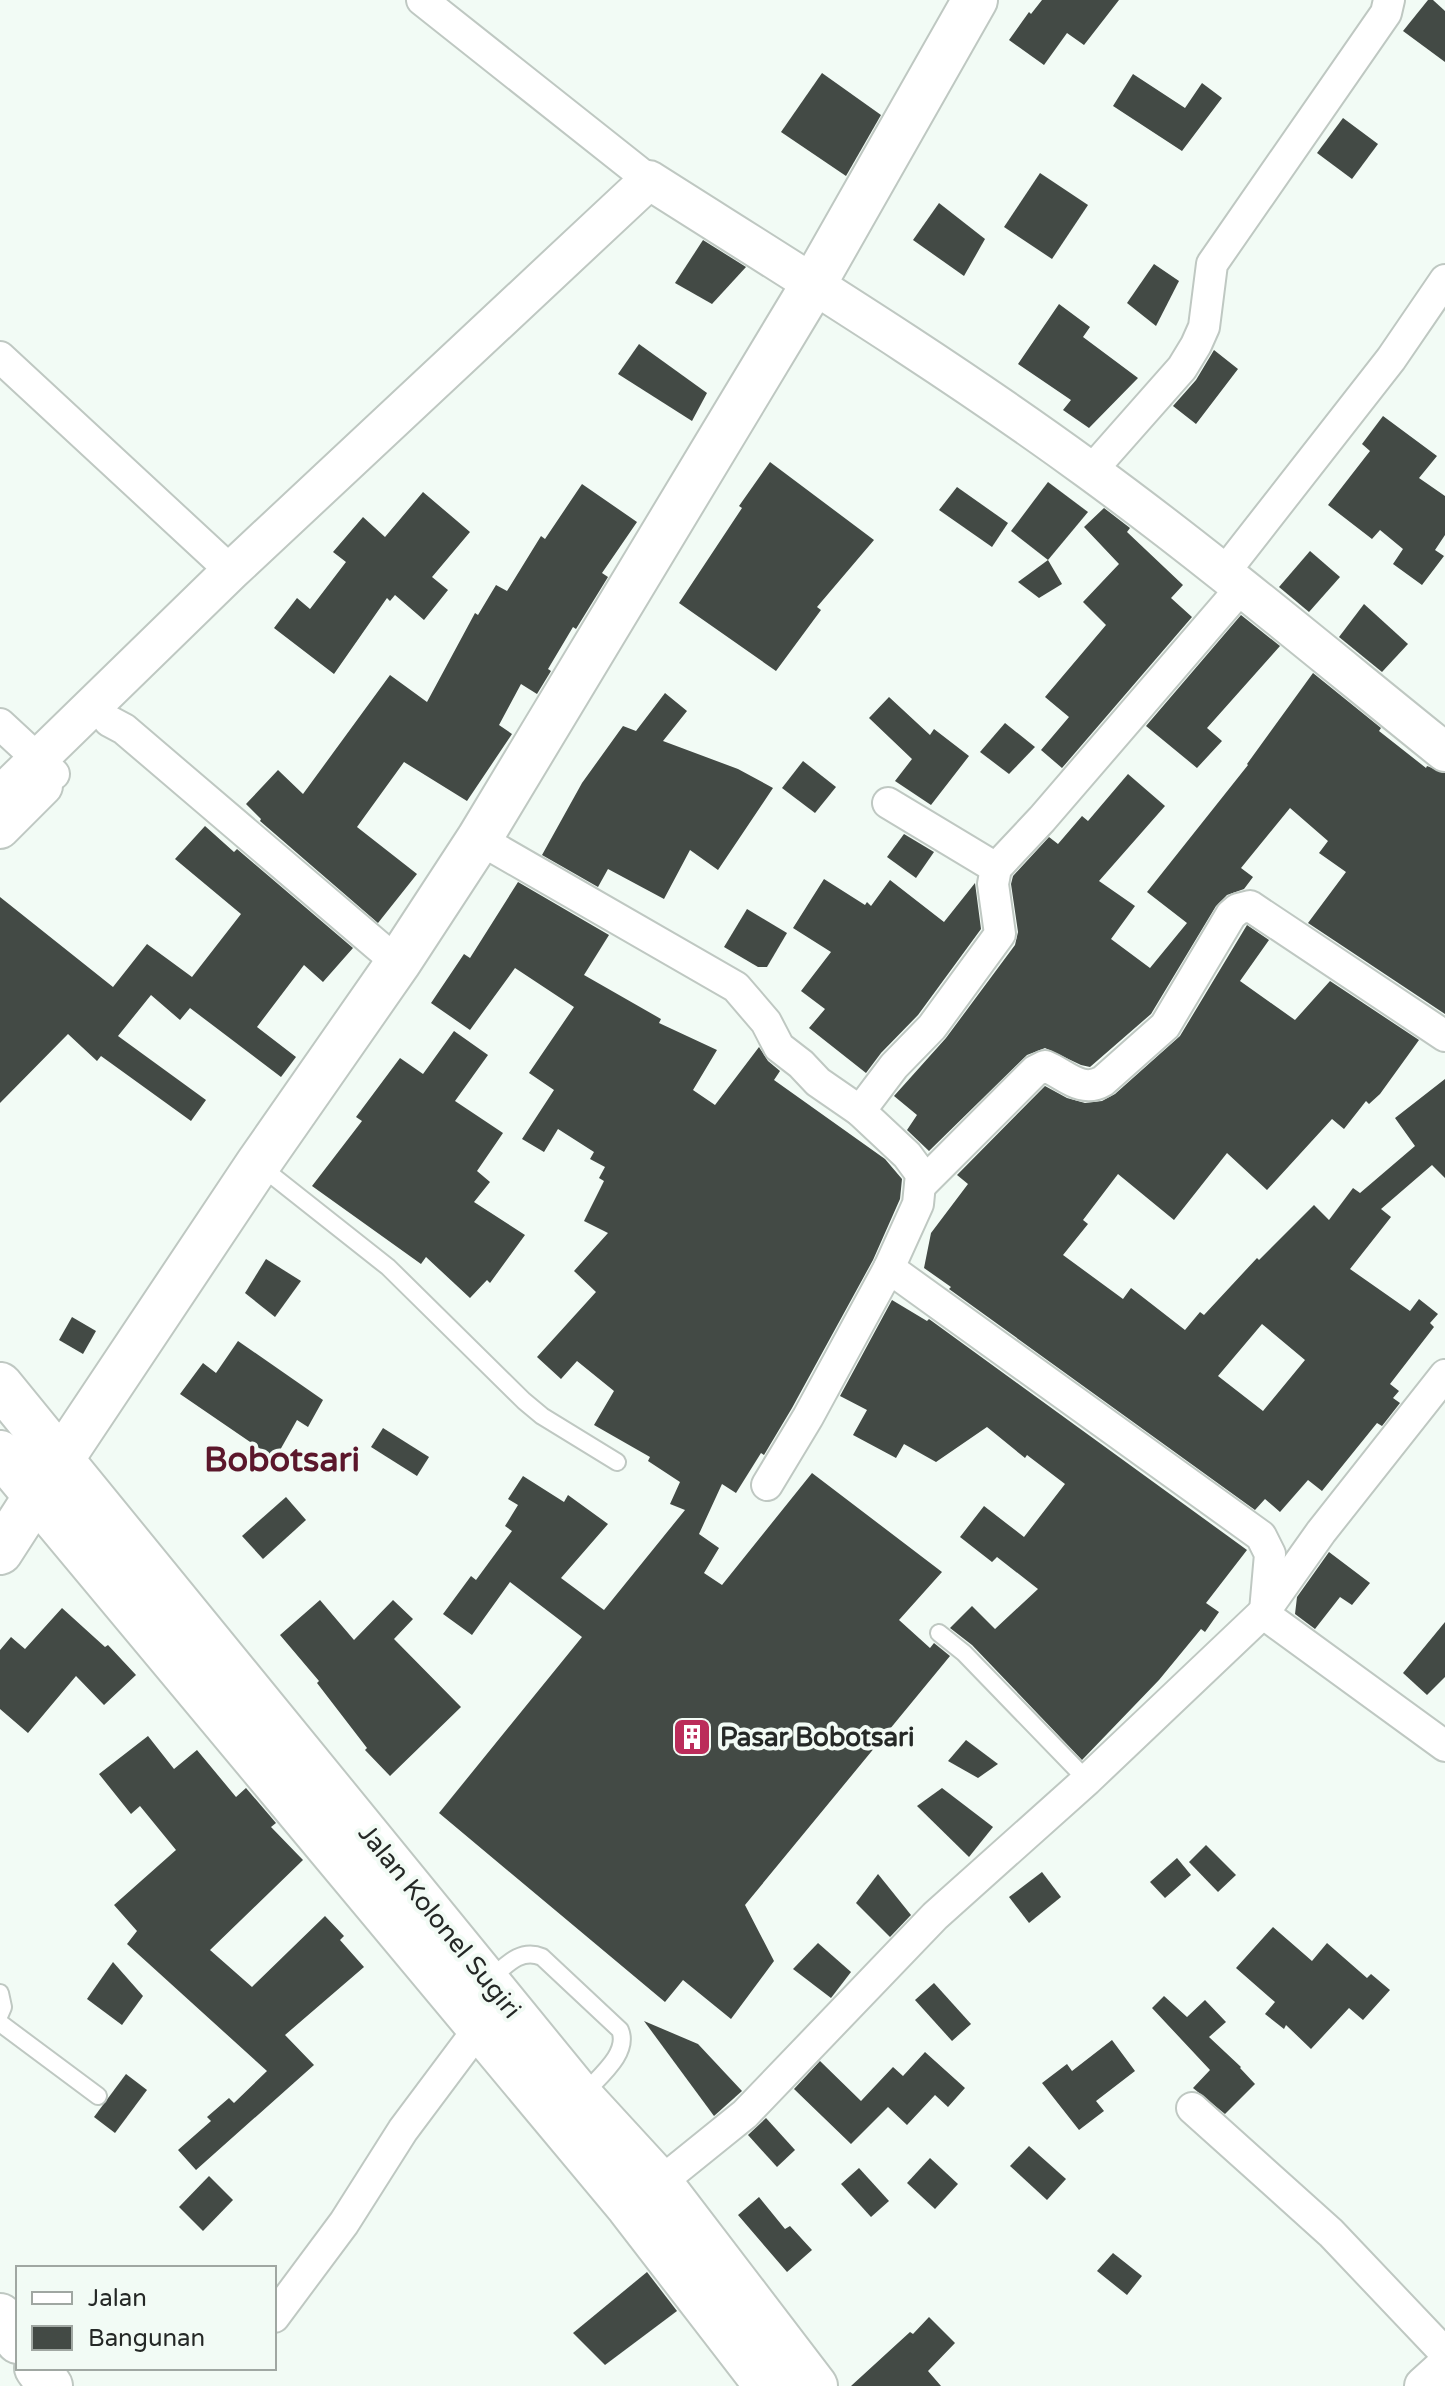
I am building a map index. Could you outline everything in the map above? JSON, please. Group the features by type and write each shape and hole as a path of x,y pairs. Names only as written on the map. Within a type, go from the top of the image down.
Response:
{"main road":[{"path":"0,1552 479,839 813,285 975,0"},
{"name":"Jalan Kolonel Sugiri","path":"0,1385 62,1458 477,2004 581,2097 645,2195 815,2386"},
{"path":"0,1453 645,2195 767,2386"},
{"path":"0,2316 16,2338"}],"street":[{"path":"422,0 659,186 990,399 1091,471 1445,752"},
{"path":"1091,471 1182,368 1204,327 1212,264 1386,13 1389,0"},
{"path":"0,829 47,766 231,571 659,186"},
{"path":"0,796 109,721 659,186"},
{"path":"860,1111 894,1066 932,1027 1000,934 993,884 996,868 1042,819 1232,581 1445,280"},
{"path":"0,357 231,571"},
{"path":"109,721 124,729 398,963"},
{"path":"0,724 47,766"},
{"path":"888,803 996,868"},
{"path":"479,839 736,987 766,1022 779,1047 818,1082 860,1111 907,1155 921,1174 918,1204 889,1268 808,1417 767,1485"},
{"path":"920,1186 1035,1071 1045,1066 1079,1085 1090,1087 1103,1081 1165,1026 1231,915 1244,906 1250,906 1282,926 1445,1036"},
{"path":"889,1268 1261,1536 1270,1554 1265,1611 1268,1617 1445,1746"},
{"path":"645,2195 745,2114 935,1916 1087,1780 1265,1611 1321,1532 1445,1375"},
{"path":"276,2314 344,2223 477,2004"},
{"path":"1192,2108 1331,2233 1445,2353"},
{"path":"1424,2386 1445,2367"}],"lane":[{"path":"258,1164 388,1267 542,1416 617,1462"},
{"path":"939,1633 964,1653 1087,1780"},
{"path":"477,2004 516,1958 526,1953 542,1957 620,2030 623,2037 621,2050 581,2097"},
{"path":"0,1993 3,2007 0,2014"},
{"path":"0,2023 98,2096"}],"building":[{"path":"1042,0 1119,0 1084,45 1067,33 1044,65 1009,40"},
{"path":"1428,0 1433,0 1445,11 1445,62 1403,31"},
{"path":"822,73 881,115 846,176 781,132"},
{"path":"1133,74 1185,108 1202,83 1222,98 1182,151 1113,106"},
{"path":"1343,118 1378,144 1352,179 1317,153"},
{"path":"1040,173 1088,205 1052,259 1004,227"},
{"path":"939,203 985,239 964,276 913,240"},
{"path":"703,240 746,267 712,304 675,283"},
{"path":"1154,264 1179,281 1156,326 1127,303"},
{"path":"1059,304 1090,327 1083,337 1138,378 1089,428 1063,410 1071,400 1018,364"},
{"path":"639,344 707,393 692,421 618,374"},
{"path":"1214,350 1238,369 1196,424 1173,406 1196,380"},
{"path":"1383,416 1437,456 1419,478 1445,496 1445,535 1435,550 1444,556 1422,585 1393,564 1403,549 1380,530 1372,539 1328,505 1370,451 1362,444"},
{"path":"770,462 874,540 817,607 821,610 776,671 679,603"},
{"path":"1048,482 1088,512 1048,560 1011,531"},
{"path":"582,484 637,522 602,573 608,577 576,629 573,627 537,694 521,684 499,725 512,734 467,801 404,762 357,827 417,874 378,923 260,821 246,804 278,770 303,794 390,675 427,702 475,613 478,615 496,585 507,591 541,536 545,539"},
{"path":"957,487 1008,523 992,547 939,510"},
{"path":"423,492 470,532 432,577 448,590 424,620 395,595 390,601 387,598 334,674 274,628 297,598 310,609 346,562 333,552 363,517 385,537"},
{"path":"1104,508 1130,528 1127,532 1183,585 1171,598 1192,617 1062,768 1041,750 1069,717 1045,697 1106,625 1083,602 1119,564 1084,527"},
{"path":"1310,551 1340,577 1309,612 1279,587"},
{"path":"1048,560 1062,584 1039,598 1018,582"},
{"path":"1364,604 1408,644 1382,672 1339,637"},
{"path":"1241,615 1280,646 1207,728 1222,741 1197,768 1146,726"},
{"path":"1313,673 1426,768 1445,773 1445,1014 1308,923 1346,872 1319,853 1328,841 1290,808 1241,868 1253,877 1244,889 1227,895 1216,906 1151,1014 1090,1067 1045,1048 1027,1055 929,1151 907,1130 917,1115 894,1096 946,1038 1015,945 1018,932 1011,884 1013,876 1049,837 1058,844 1082,816 1088,821 1128,774 1165,806 1099,881 1135,906 1111,939 1150,968 1187,923 1147,892 1248,765"},
{"path":"665,693 687,711 663,741 738,769 773,788 718,870 690,850 664,899 608,869 598,887 542,855 582,783 623,726 636,731"},
{"path":"889,697 930,735 934,729 969,756 931,805 895,781 912,759 869,718"},
{"path":"1005,723 1035,747 1009,774 980,752"},
{"path":"803,761 836,787 815,813 782,788"},
{"path":"205,826 234,852 237,849 353,948 323,982 304,965 257,1027 296,1057 281,1077 190,1008 180,1020 151,995 118,1036 206,1100 191,1121 101,1056 97,1061 68,1034 0,1103 0,897 113,987 147,944 192,977 241,914 175,859"},
{"path":"904,834 934,852 916,878 887,857"},
{"path":"824,879 871,906 890,880 944,922 975,883 981,929 918,1015 866,1073 809,1028 825,1009 801,991 831,952 793,928"},
{"path":"518,882 609,935 584,975 661,1019 659,1023 717,1050 693,1090 715,1105 759,1047 768,1061 780,1071 774,1080 885,1159 902,1179 900,1199 873,1260 792,1408 764,1455 761,1453 736,1493 722,1484 699,1534 719,1548 704,1573 722,1585 812,1473 942,1572 899,1620 930,1648 934,1643 950,1656 745,1905 774,1961 731,2019 683,1980 665,2002 439,1813 582,1637 510,1582 472,1635 443,1614 471,1576 476,1580 512,1531 505,1526 518,1505 508,1499 523,1476 564,1502 568,1495 608,1524 561,1578 604,1610 685,1510 670,1504 680,1482 648,1461 650,1457 594,1425 614,1391 577,1361 561,1379 537,1357 596,1292 574,1271 608,1233 584,1221 604,1181 599,1178 605,1167 590,1159 594,1152 558,1129 544,1152 522,1139 554,1090 529,1073 574,1007 515,968 470,1030 431,1003 464,954 470,958"},
{"path":"747,909 787,933 767,967 758,967 724,947"},
{"path":"1247,925 1269,940 1240,981 1295,1020 1330,981 1419,1040 1380,1094 1369,1104 1366,1101 1344,1129 1332,1119 1267,1190 1227,1153 1174,1220 1118,1174 1083,1220 1088,1224 1063,1255 1123,1299 1131,1288 1185,1330 1200,1312 1204,1315 1257,1258 1259,1260 1314,1205 1329,1220 1353,1188 1360,1193 1415,1146 1395,1118 1445,1079 1445,1178 1432,1165 1381,1209 1391,1217 1350,1269 1410,1311 1419,1299 1438,1314 1430,1323 1434,1327 1390,1384 1399,1391 1393,1398 1400,1403 1382,1426 1377,1423 1322,1491 1308,1480 1280,1512 1265,1499 1255,1510 924,1268 931,1233 968,1184 957,1175 1045,1086 1067,1098 1085,1103 1102,1101 1115,1094 1180,1036","holes":["1262,1324 1305,1360 1263,1411 1218,1376"]},
{"path":"454,1031 488,1055 455,1101 503,1133 477,1171 490,1182 474,1202 525,1235 490,1283 487,1280 470,1298 426,1257 421,1264 312,1186 362,1121 356,1117 400,1058 423,1074"},
{"path":"266,1259 301,1281 275,1317 245,1293"},
{"path":"892,1300 927,1321 929,1319 1247,1550 1206,1603 1219,1612 1205,1632 1201,1629 1159,1680 1082,1760 972,1645 950,1628 972,1606 995,1629 1038,1589 997,1557 992,1562 960,1537 984,1506 1024,1537 1065,1484 1027,1455 1025,1458 987,1427 936,1462 904,1444 896,1458 853,1435 867,1410 840,1396"},
{"path":"72,1317 96,1331 83,1354 59,1340"},
{"path":"238,1341 323,1400 308,1427 297,1420 275,1459 180,1394 203,1363 216,1373"},
{"path":"383,1428 429,1457 417,1476 371,1447"},
{"path":"286,1497 306,1520 263,1559 242,1536"},
{"path":"1329,1552 1370,1583 1352,1605 1340,1597 1315,1629 1295,1614 1297,1597"},
{"path":"320,1600 354,1640 393,1600 413,1619 394,1639 461,1707 390,1776 365,1750 367,1748 317,1683 319,1681 280,1635"},
{"path":"62,1608 105,1647 108,1645 136,1675 104,1705 76,1676 28,1733 0,1709 0,1650 11,1637 25,1649"},
{"path":"1445,1622 1445,1677 1427,1695 1403,1673"},
{"path":"148,1736 174,1769 197,1750 236,1797 246,1788 276,1823 271,1827 303,1860 210,1950 252,1987 325,1916 344,1936 340,1940 364,1967 285,2035 314,2065 196,2170 178,2150 211,2121 207,2117 229,2098 234,2103 267,2071 127,1944 137,1931 114,1905 176,1850 140,1806 131,1814 99,1774"},
{"path":"966,1740 998,1764 978,1778 948,1761"},
{"path":"942,1788 993,1827 969,1857 917,1806"},
{"path":"1206,1845 1236,1875 1218,1892 1189,1862"},
{"path":"1177,1858 1191,1875 1165,1898 1150,1882"},
{"path":"1042,1872 1061,1897 1029,1923 1009,1897"},
{"path":"878,1874 911,1915 890,1937 856,1903"},
{"path":"1273,1927 1312,1961 1327,1943 1367,1978 1371,1974 1390,1990 1363,2020 1349,2008 1311,2049 1286,2025 1284,2029 1265,2014 1275,2002 1236,1968"},
{"path":"818,1943 851,1972 831,1998 793,1969"},
{"path":"113,1962 143,1996 122,2025 87,1999"},
{"path":"934,1983 971,2024 952,2041 915,2000"},
{"path":"1164,1996 1187,2017 1205,2000 1226,2022 1209,2037 1255,2084 1225,2114 1193,2088 1210,2070 1152,2008"},
{"path":"644,2021 698,2044 742,2091 714,2116"},
{"path":"1112,2040 1135,2071 1096,2101 1104,2111 1079,2130 1042,2083 1067,2064 1072,2071"},
{"path":"925,2052 965,2088 948,2107 935,2095 907,2125 888,2107 851,2144 794,2089 820,2061 861,2101 893,2067 903,2076"},
{"path":"126,2074 147,2090 115,2133 94,2117"},
{"path":"766,2118 795,2150 777,2167 748,2135"},
{"path":"1029,2146 1066,2179 1047,2200 1010,2166"},
{"path":"930,2158 958,2184 935,2209 907,2183"},
{"path":"859,2168 889,2201 871,2217 841,2184"},
{"path":"209,2176 233,2200 203,2231 179,2207"},
{"path":"759,2197 785,2229 790,2226 812,2250 787,2272 738,2215"},
{"path":"1113,2253 1142,2276 1127,2295 1097,2271"},
{"path":"647,2272 677,2311 605,2365 573,2333"},
{"path":"929,2317 955,2343 928,2371 941,2386 851,2386 910,2332 913,2334"}],"place":[{"name":"Pasar Bobotsari","path":"692,1737"}],"district":[{"name":"Bobotsari","path":"282,1459"}]}
